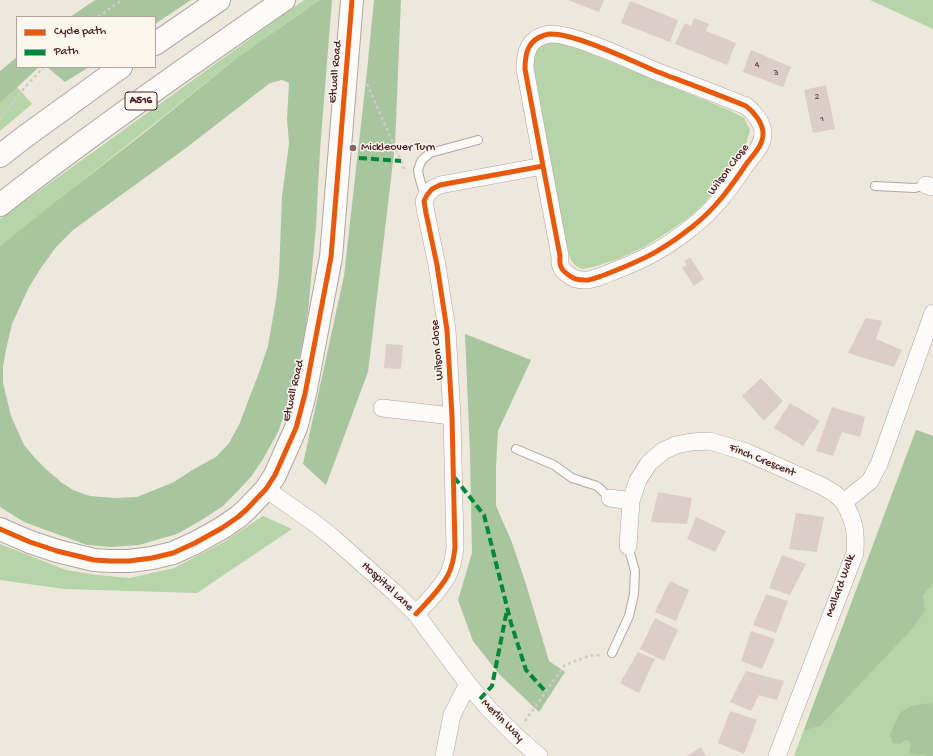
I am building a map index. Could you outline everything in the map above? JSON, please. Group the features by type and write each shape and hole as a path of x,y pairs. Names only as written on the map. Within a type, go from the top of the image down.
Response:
{"main road":[{"path":"156,43 219,0"},
{"name":"A516","path":"0,205 114,120 284,0"},
{"name":"Etwall Road","path":"0,529 30,542 57,551 94,560 129,561 152,558 195,543 222,528 246,510 266,489 280,465 296,428 305,394 331,257 355,83 352,0"},
{"path":"0,156 120,68"}],"street":[{"name":"Wilson Close","path":"546,34 561,34 593,44 746,106 753,111 761,124 763,132 759,148 738,177 720,200 692,226 663,248 651,255 613,272 585,281 575,279 561,268 543,166 526,76 525,62 528,49 532,43 546,34"},
{"path":"427,195 432,189 440,185 543,166"},
{"name":"Wilson Close","path":"416,614 433,596 448,575 453,563 456,548 448,330 424,201 427,195"},
{"path":"844,502 870,481 879,464 933,313"},
{"path":"382,408 452,416"},
{"name":"Finch Crescent","path":"628,546 631,501 638,480 649,464 663,451 676,445 691,442 710,442 746,452 822,486 834,493 844,502"},
{"name":"Hospital Lane","path":"266,489 332,536 394,592 416,614 468,684"},
{"path":"610,498 631,501"},
{"name":"Mallard Walk","path":"777,756 855,553 855,526 851,514 844,502"},
{"path":"444,756 452,715 468,684"},
{"name":"Merlin Way","path":"468,684 488,708 514,735 539,756"}],"lane":[{"path":"427,195 422,187 418,170 422,160 430,153 478,140"},
{"path":"875,186 915,188 930,186"},
{"path":"516,449 554,465 572,478 597,486 610,498"},
{"path":"612,653 629,616 634,594 635,571 628,546"}],"path":[{"path":"99,16 122,0"},
{"path":"0,119 26,86 43,68"},
{"path":"355,83 401,160 405,174"},
{"path":"514,735 565,665 589,656 612,653"}],"green space":[{"path":"95,0 191,0 156,23 156,16 71,16"},
{"path":"304,0 320,0 238,57 0,246 0,219"},
{"path":"320,0 332,0 320,150 316,226 308,312 303,343 288,404 278,432 251,477 223,506 177,534 139,545 110,547 87,545 24,522 0,507 0,246 238,57","holes":["282,80 289,83 287,119 289,143 282,197 279,274 276,300 268,346 239,425 229,443 216,457 174,482 137,497 114,498 90,496 73,490 47,470 24,445 11,416 3,383 3,366 12,324 29,287 56,247 73,230 186,148 270,83"]},
{"path":"374,0 401,0 395,145 368,372 326,485 303,464 344,276"},
{"path":"870,0 933,0 933,29"},
{"path":"547,41 562,42 729,110 744,118 750,130 746,144 730,171 704,204 688,218 644,247 618,259 582,269 575,265 569,255 532,62 535,50"},
{"path":"16,58 16,68 38,68 0,103 0,71"},
{"path":"48,68 87,68 65,82"},
{"path":"17,87 32,104 0,131 0,103"},
{"path":"465,334 531,360 498,431 496,506 511,540 549,661 565,672 539,712 499,674 473,641 458,600 472,553"},
{"path":"916,430 933,436 933,756 794,756"},
{"path":"916,430 933,436 933,584 923,595 925,611 912,629 820,726 804,730"},
{"path":"263,516 292,529 197,593 64,589 0,580 0,544 66,570 130,578 174,568 224,542"},
{"path":"931,703 933,705 933,756 926,756 924,754 916,755 909,752 911,743 908,740 899,744 893,743 890,735 899,714 910,706"}],"building":[{"path":"568,0 604,0 599,12"},
{"path":"630,1 678,20 670,42 621,23"},
{"path":"694,18 709,24 706,31 736,43 727,65 675,44 685,23 691,26"},
{"path":"751,50 791,67 783,87 743,72"},
{"path":"826,85 835,129 813,133 804,90"},
{"path":"690,257 704,279 694,286 682,268 687,265 684,261"},
{"path":"866,318 882,321 876,339 902,350 894,367 848,353"},
{"path":"386,344 403,345 401,369 384,368"},
{"path":"761,378 783,401 764,421 742,396"},
{"path":"790,403 820,421 803,446 774,428"},
{"path":"832,407 865,417 860,437 842,432 833,456 816,451"},
{"path":"658,492 692,498 687,524 651,522"},
{"path":"796,513 824,517 817,552 789,549"},
{"path":"696,517 726,531 715,552 687,539"},
{"path":"782,555 806,564 790,595 769,588"},
{"path":"670,581 689,590 676,621 655,612"},
{"path":"766,594 788,601 776,633 753,625"},
{"path":"655,618 678,630 664,661 640,649"},
{"path":"751,631 775,639 762,669 741,661"},
{"path":"638,652 655,659 639,693 620,683"},
{"path":"746,671 784,681 777,700 759,695 751,711 730,702"},
{"path":"730,711 757,720 744,754 718,743"},
{"path":"701,747 706,756 687,756"}],"marked path":[{"path":"359,158 401,161"},
{"path":"454,477 484,515 511,623 526,670 546,692"},
{"path":"480,699 492,686 507,610"}],"cycle path":[{"path":"0,529 30,542 57,551 94,560 129,561 152,558 173,553 222,528 246,510 266,489 275,475 296,428 305,394 331,257 352,0"},
{"path":"416,614 433,596 448,575 452,565 455,548 452,416 447,330 437,265 424,201 432,189 440,185 543,166 525,69 527,53 531,44 539,37 555,34 584,41 658,72 746,106 758,118 763,130 763,138 758,149 735,181 708,213 689,230 649,256 589,280 573,278 561,268 543,166"}],"place":[{"name":"Mickleover Turn","path":"353,148"}]}
